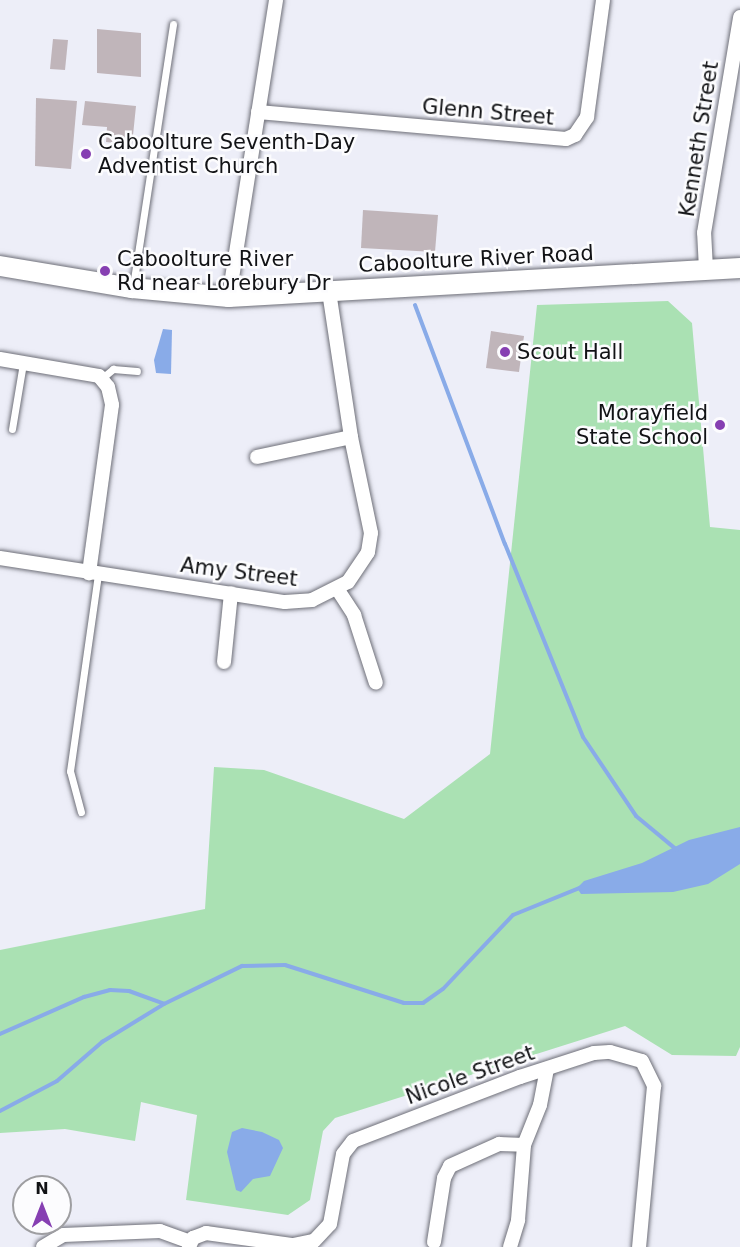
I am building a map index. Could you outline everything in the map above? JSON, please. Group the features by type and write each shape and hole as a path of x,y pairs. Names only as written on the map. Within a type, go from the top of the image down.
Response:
{"main road":[{"name":"Caboolture River Road","path":"0,266 132,288 229,297 740,267"}],"street":[{"path":"229,297 276,0"},
{"name":"Glenn Street","path":"258,112 566,139 574,135 586,117 603,0"},
{"name":"Kenneth Street","path":"706,269 704,233 735,79 740,17"},
{"path":"329,291 351,437 371,533 368,552 360,566 338,590 354,615 376,683"},
{"path":"0,359 101,379 108,387 112,405 93,574"},
{"path":"256,457 351,437"},
{"name":"Amy Street","path":"0,558 93,574 299,602 338,590"},
{"path":"224,663 231,593"},
{"name":"Nicole Street","path":"192,1242 214,1233 293,1245 309,1245 324,1234 330,1224 343,1154 353,1141 547,1069 594,1053 610,1052 634,1056 649,1069 654,1094 639,1247"},
{"path":"510,1247 518,1220 524,1145 540,1106 547,1069"},
{"path":"434,1242 444,1178 450,1166 499,1144 524,1145"},
{"path":"43,1247 63,1235 160,1231 192,1242"}],"lane":[{"path":"132,288 173,24"},
{"path":"12,429 23,363"},
{"path":"101,379 113,369 137,371"},
{"path":"81,812 70,771 93,574"}],"green space":[{"path":"668,301 692,323 710,527 740,530 740,1047 736,1056 672,1055 625,1026 335,1118 323,1131 310,1200 288,1215 186,1200 197,1115 141,1102 135,1141 65,1129 0,1133 0,950 205,909 214,767 264,770 404,819 490,754 537,305"}],"water":[{"path":"163,329 172,330 171,374 156,373 154,360"},
{"path":"740,827 740,864 708,884 673,892 581,894 577,888 584,881 642,863 689,840"},
{"path":"242,1128 262,1132 279,1140 283,1148 270,1176 253,1179 241,1192 236,1190 227,1152 232,1132"}],"building":[{"path":"97,29 141,33 141,77 97,73"},
{"path":"53,39 68,40 65,70 50,69"},
{"path":"36,98 77,101 71,169 35,166"},
{"path":"85,101 136,106 132,145 106,142 107,127 82,125"},
{"path":"363,210 438,215 435,252 361,248"},
{"name":"Scout Hall","path":"491,331 524,336 519,372 486,368"}],"waterway":[{"path":"415,305 505,544 583,737 636,816 677,850"},
{"path":"0,1111 57,1081 102,1042 164,1004 242,966 285,965 404,1003 423,1003 443,989 513,915 582,887"},
{"path":"0,1034 84,997 110,990 129,991 164,1004"}],"place":[{"name":"Caboolture Seventh-Day Adventist Church","path":"86,154"},
{"name":"Caboolture River Rd near Lorebury Dr","path":"105,271"},
{"name":"Scout Hall","path":"505,352"},
{"name":"Morayfield State School","path":"720,425"}]}
